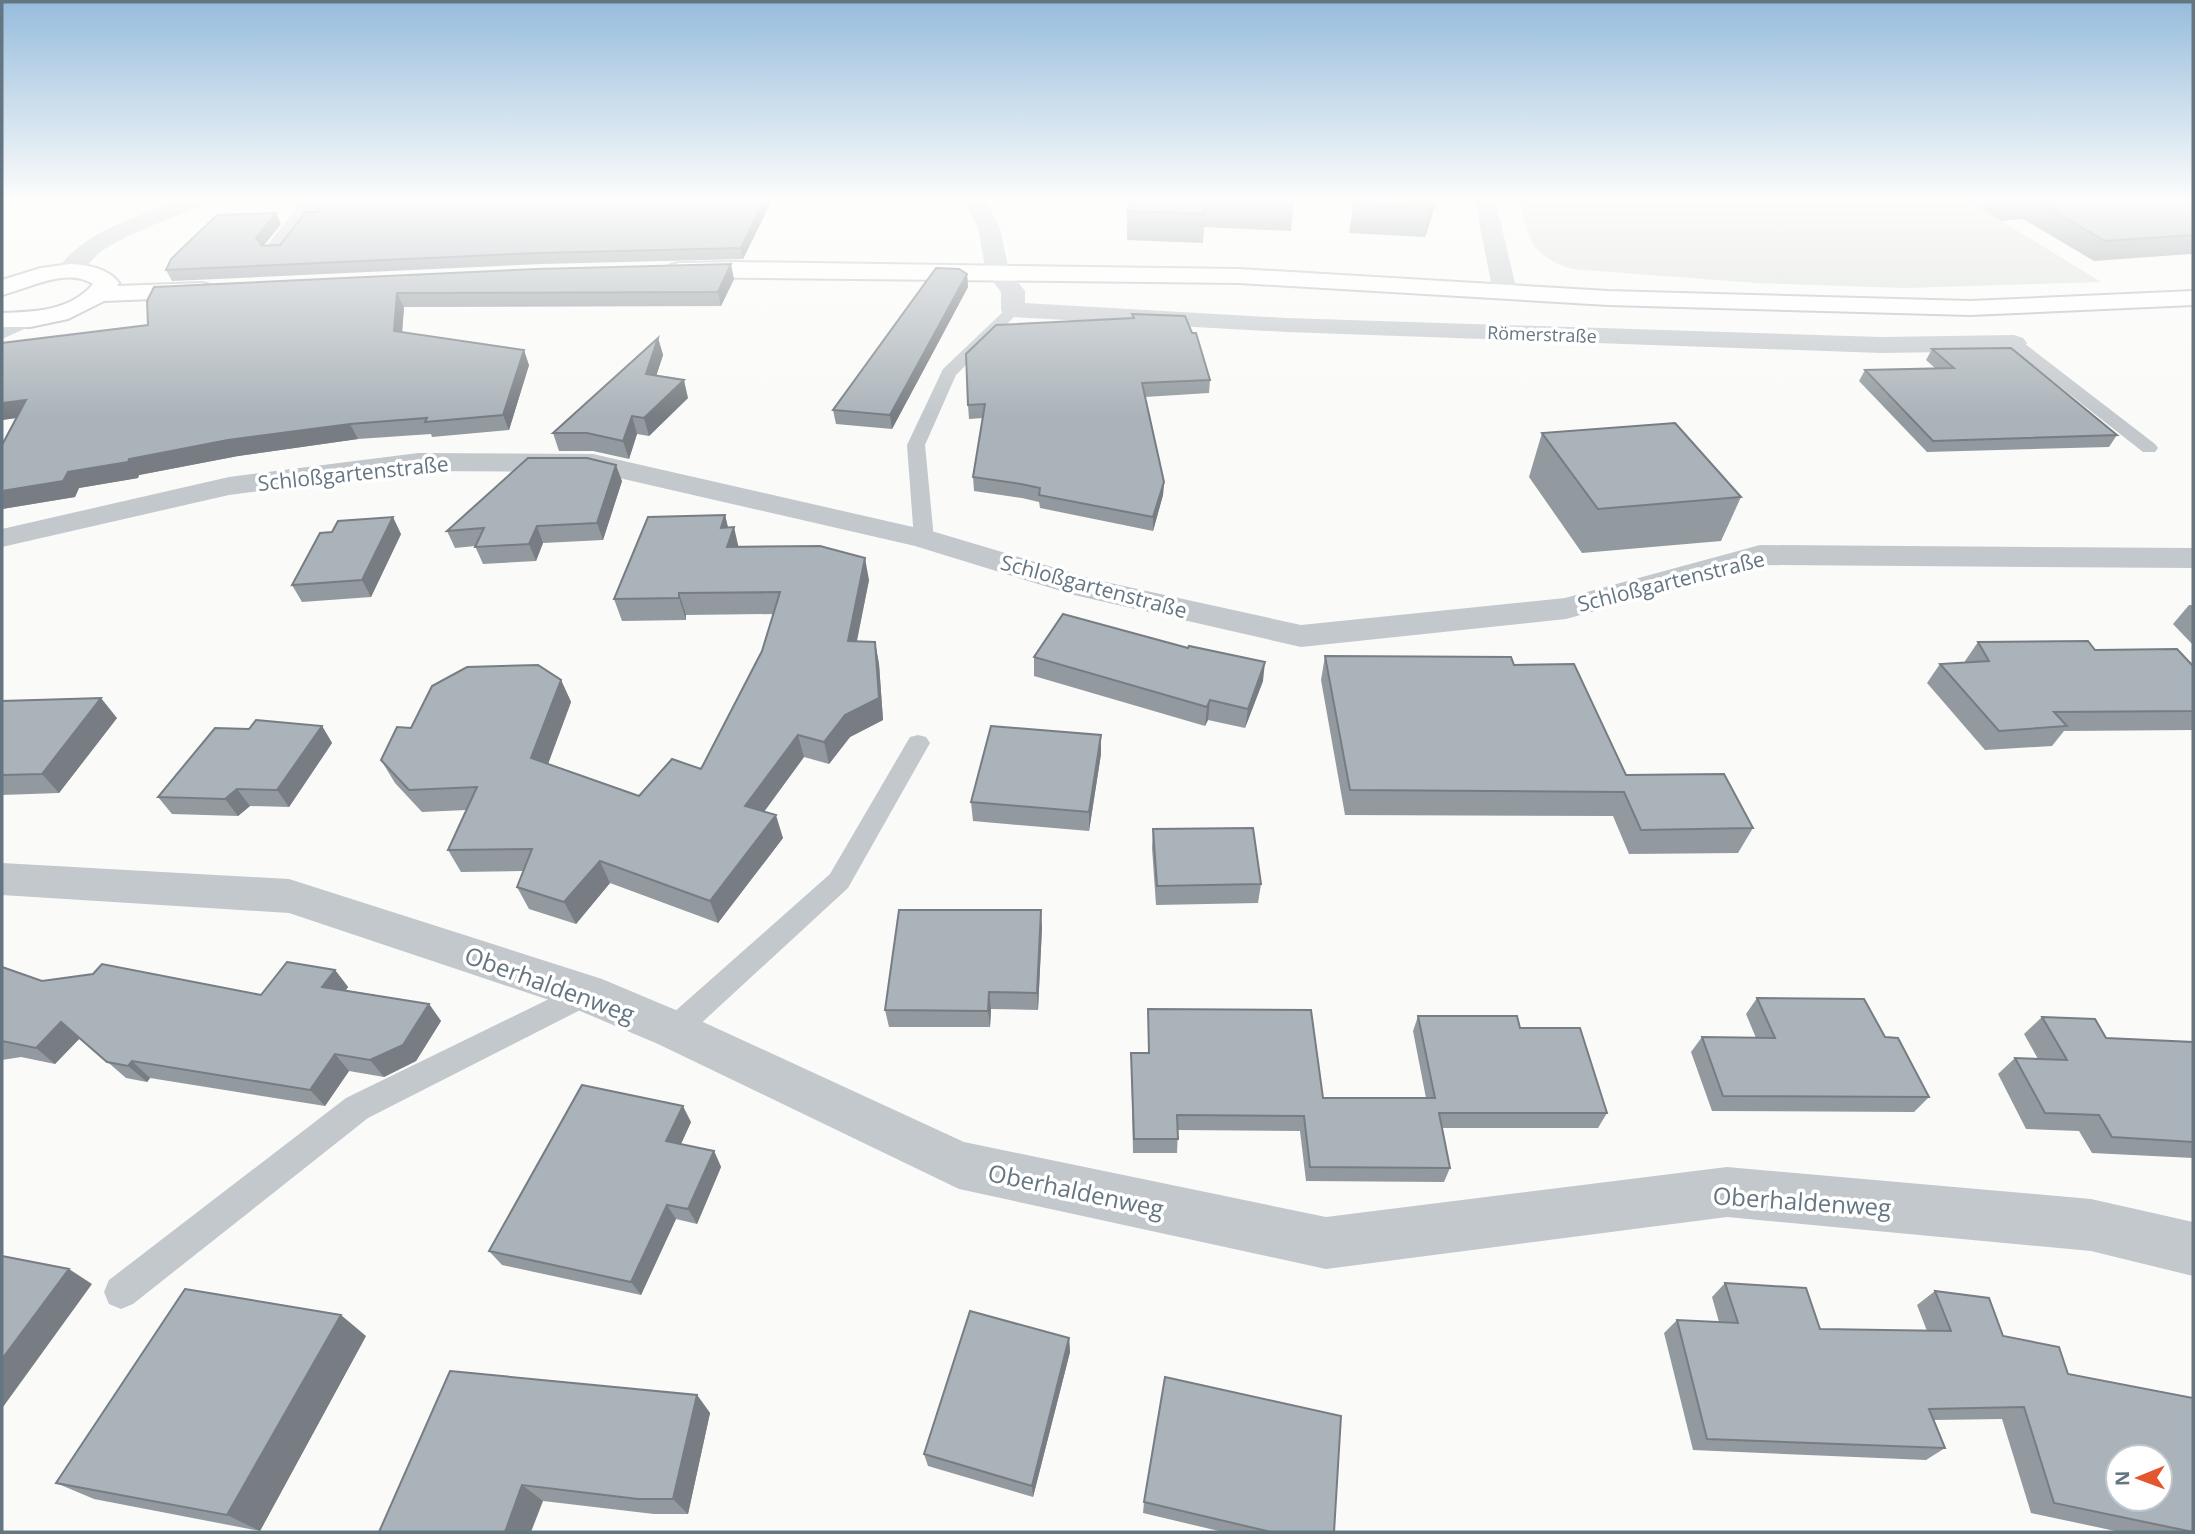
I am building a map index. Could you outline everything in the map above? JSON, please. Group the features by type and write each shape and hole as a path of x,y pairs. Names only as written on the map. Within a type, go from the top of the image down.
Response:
{"main road":[{"path":"2,288 27,278 56,274"},
{"path":"90,274 96,274 107,283 100,294"},
{"name":"Römerstraße","path":"1125,274 1239,275 1506,292 1970,308 2193,298"},
{"path":"9,324 62,312 100,294 223,289"}],"street":[{"path":"999,274 1013,291 1013,310"},
{"path":"1502,274 1506,292"},
{"path":"1970,308 2014,343"},
{"name":"Römerstraße","path":"1013,310 1286,325 1881,345 2014,343"},
{"name":"Schloßgartenstraße","path":"2,538 229,486 432,462 593,463 924,539 1086,588 1301,636 1566,608 1760,555 2193,558"},
{"name":"Oberhaldenweg","path":"2,879 289,896 586,993 674,1030 959,1165 1326,1243 1727,1192 2091,1225 2193,1249"}],"lane":[{"path":"924,539 916,445 949,373 1013,310"},
{"path":"2014,343 2150,448"},
{"path":"674,1030 839,881 918,743"},
{"path":"121,1292 358,1108 586,993"}],"shaded area":[{"path":"1633,274 2087,274 2101,282 1906,288 1757,283"}],"building":[{"path":"439,274 727,274 718,292 397,293 394,331 524,350 503,415 425,422 427,418 350,424 228,440 68,472 63,481 2,491 2,445 26,400 2,403 2,343 148,325 147,301 154,287"},
{"path":"932,274 967,274 890,415 833,410"},
{"path":"1132,314 1185,316 1192,333 1196,333 1210,380 1142,383 1164,482 1153,517 1039,495 1040,488 973,477 985,404 968,405 966,354 996,325 1134,318"},
{"path":"658,338 646,374 684,380 644,418 632,416 623,441 587,433 553,433"},
{"path":"2011,348 2117,435 1933,441 1865,370 1954,368 1932,349"},
{"path":"1675,423 1741,497 1598,509 1542,433"},
{"path":"528,458 587,458 616,465 597,523 537,526 529,544 475,547 484,528 447,531"},
{"path":"725,515 721,528 734,527 727,547 820,546 865,558 848,641 875,642 879,698 845,715 824,742 798,735 745,806 776,815 710,901 600,861 564,902 517,887 532,849 448,850 477,787 409,790 381,760 397,727 411,728 432,686 467,667 538,665 561,680 531,758 639,796 672,759 701,769 762,651 780,592 679,593 679,598 614,599 648,517"},
{"path":"393,517 362,580 292,585 320,533 332,532 338,521"},
{"path":"1063,614 1188,648 1189,646 1265,662 1248,709 1210,700 1207,707 1034,657"},
{"path":"2088,641 2095,650 2177,649 2193,666 2193,711 2054,712 2067,726 1999,731 1940,664 1989,661 1978,642"},
{"path":"1325,656 1511,657 1514,665 1574,664 1626,775 1724,774 1753,828 1641,830 1624,792 1350,790"},
{"path":"101,698 42,774 2,775 2,701"},
{"path":"256,720 322,726 277,790 237,789 225,799 158,797 215,728 249,729"},
{"path":"991,726 1101,735 1089,812 971,802"},
{"path":"1253,828 1261,884 1157,886 1153,829"},
{"path":"899,910 1041,910 1037,993 989,992 988,1011 885,1010"},
{"path":"287,962 335,970 322,987 429,1004 403,1045 370,1060 335,1054 310,1090 132,1061 128,1066 107,1062 61,1022 36,1048 2,1041 2,967 42,981 93,974 102,964 261,995"},
{"path":"1757,998 1864,999 1885,1037 1898,1038 1929,1097 1723,1096 1702,1037 1775,1038"},
{"path":"1148,1009 1311,1010 1323,1098 1435,1098 1418,1016 1517,1016 1520,1028 1580,1028 1607,1113 1439,1113 1450,1168 1310,1167 1304,1116 1177,1115 1178,1139 1134,1139 1131,1053 1149,1053"},
{"path":"2042,1017 2095,1019 2106,1038 2193,1042 2193,1142 2112,1137 2099,1115 2045,1113 2015,1058 2067,1060"},
{"path":"582,1085 683,1106 666,1141 714,1151 688,1209 667,1205 631,1282 489,1251"},
{"path":"2,1256 69,1269 2,1359"},
{"path":"1725,1283 1806,1288 1820,1329 1951,1331 1935,1291 1989,1298 2003,1336 2059,1347 2068,1374 2193,1398 2193,1532 2054,1503 2024,1407 1929,1409 1945,1448 1707,1439 1677,1320 1738,1323"},
{"path":"185,1289 341,1315 227,1515 56,1483"},
{"path":"970,1311 1069,1338 1032,1486 924,1454"},
{"path":"450,1371 697,1395 673,1499 638,1499 522,1485 505,1532 379,1532"},
{"path":"1165,1377 1341,1416 1334,1532 1271,1532 1144,1502"}]}
